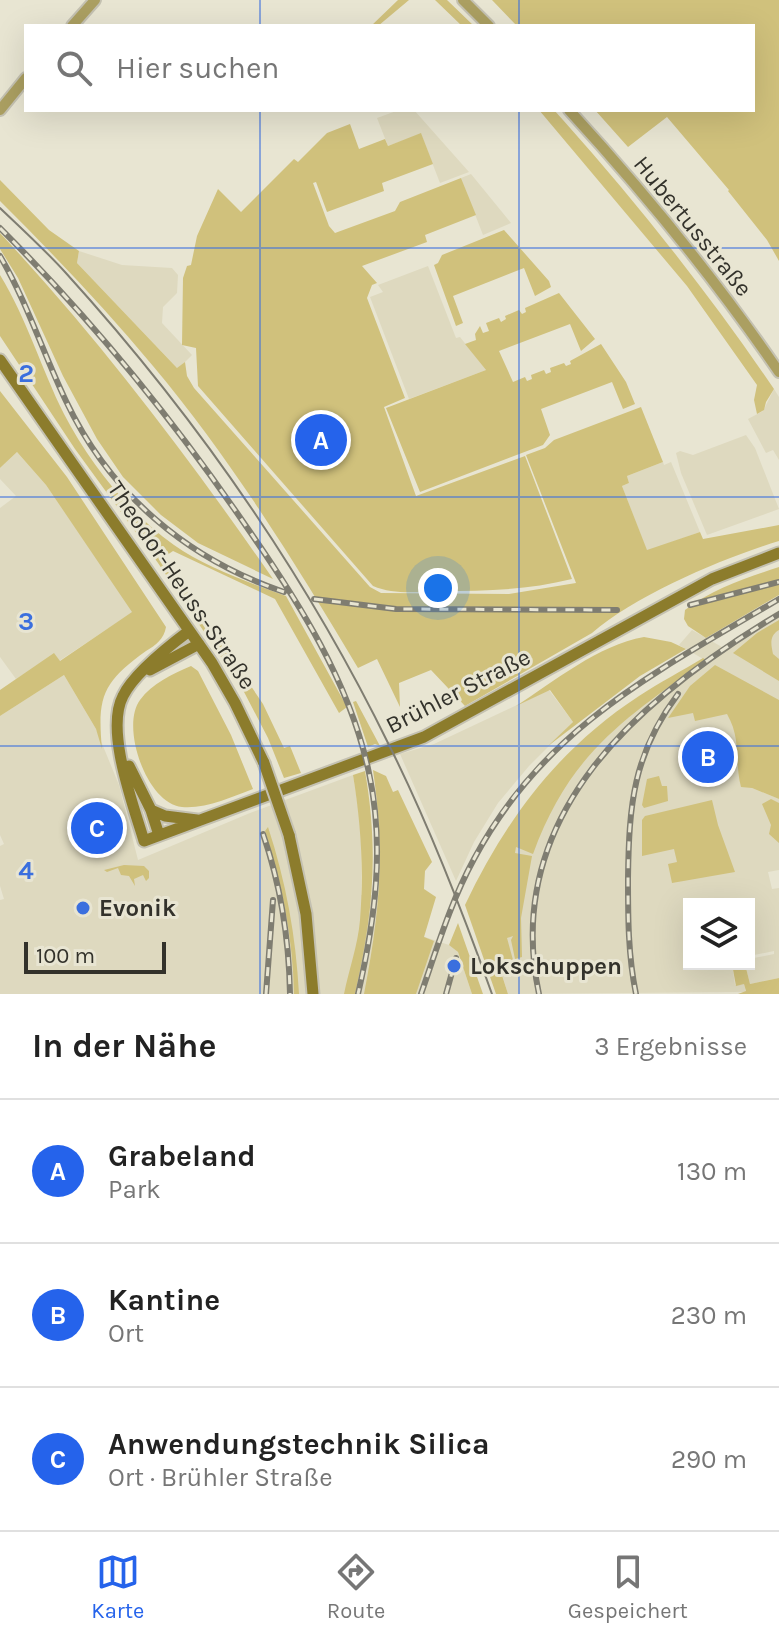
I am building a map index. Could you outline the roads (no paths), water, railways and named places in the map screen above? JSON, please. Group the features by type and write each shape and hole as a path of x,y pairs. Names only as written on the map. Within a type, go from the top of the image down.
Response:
{"main road":[{"name":"Theodor-Heuss-Straße","path":"0,360 199,644 235,703 264,763 289,835 306,914 313,994"},
{"name":"Brühler Straße","path":"119,747 144,841 424,737 700,584 779,553"},
{"path":"159,835 151,810 119,747 115,727 118,707 128,688 171,644 189,631"},
{"path":"141,674 199,644"},
{"path":"151,810 165,816 199,821"}],"street":[{"path":"74,24 95,0"},
{"path":"463,0 487,24"},
{"path":"0,110 24,80"},
{"name":"Hubertusstraße","path":"571,112 668,224 779,372"}],"tram line":[{"path":"0,208 65,272 113,326 202,439 284,559 357,683 405,777 445,869 492,994"}],"railway":[{"path":"0,228 99,334 190,447 284,583 335,675 360,739 374,801 376,884 358,994"},
{"path":"0,256 84,435 129,494 184,542 215,561 284,592"},
{"path":"690,605 779,582"},
{"path":"314,599 396,609 617,610"},
{"path":"421,994 458,891 474,859 502,813 534,773 569,738 607,707 689,652 779,599"},
{"path":"539,994 533,930 541,871 562,817 593,768 632,724 678,683 779,614"},
{"path":"636,994 628,908 632,804 636,781 651,738 678,694"},
{"path":"263,834 283,913 290,994"},
{"path":"266,994 273,900"},
{"path":"446,994 456,958"}],"place":[{"name":"Grabeland","path":"321,440"},
{"name":"Kantine","path":"708,757"},
{"name":"Anwendungstechnik Silica","path":"97,828"},
{"name":"Evonik","path":"83,908"},
{"name":"Lokschuppen","path":"454,966"}]}
